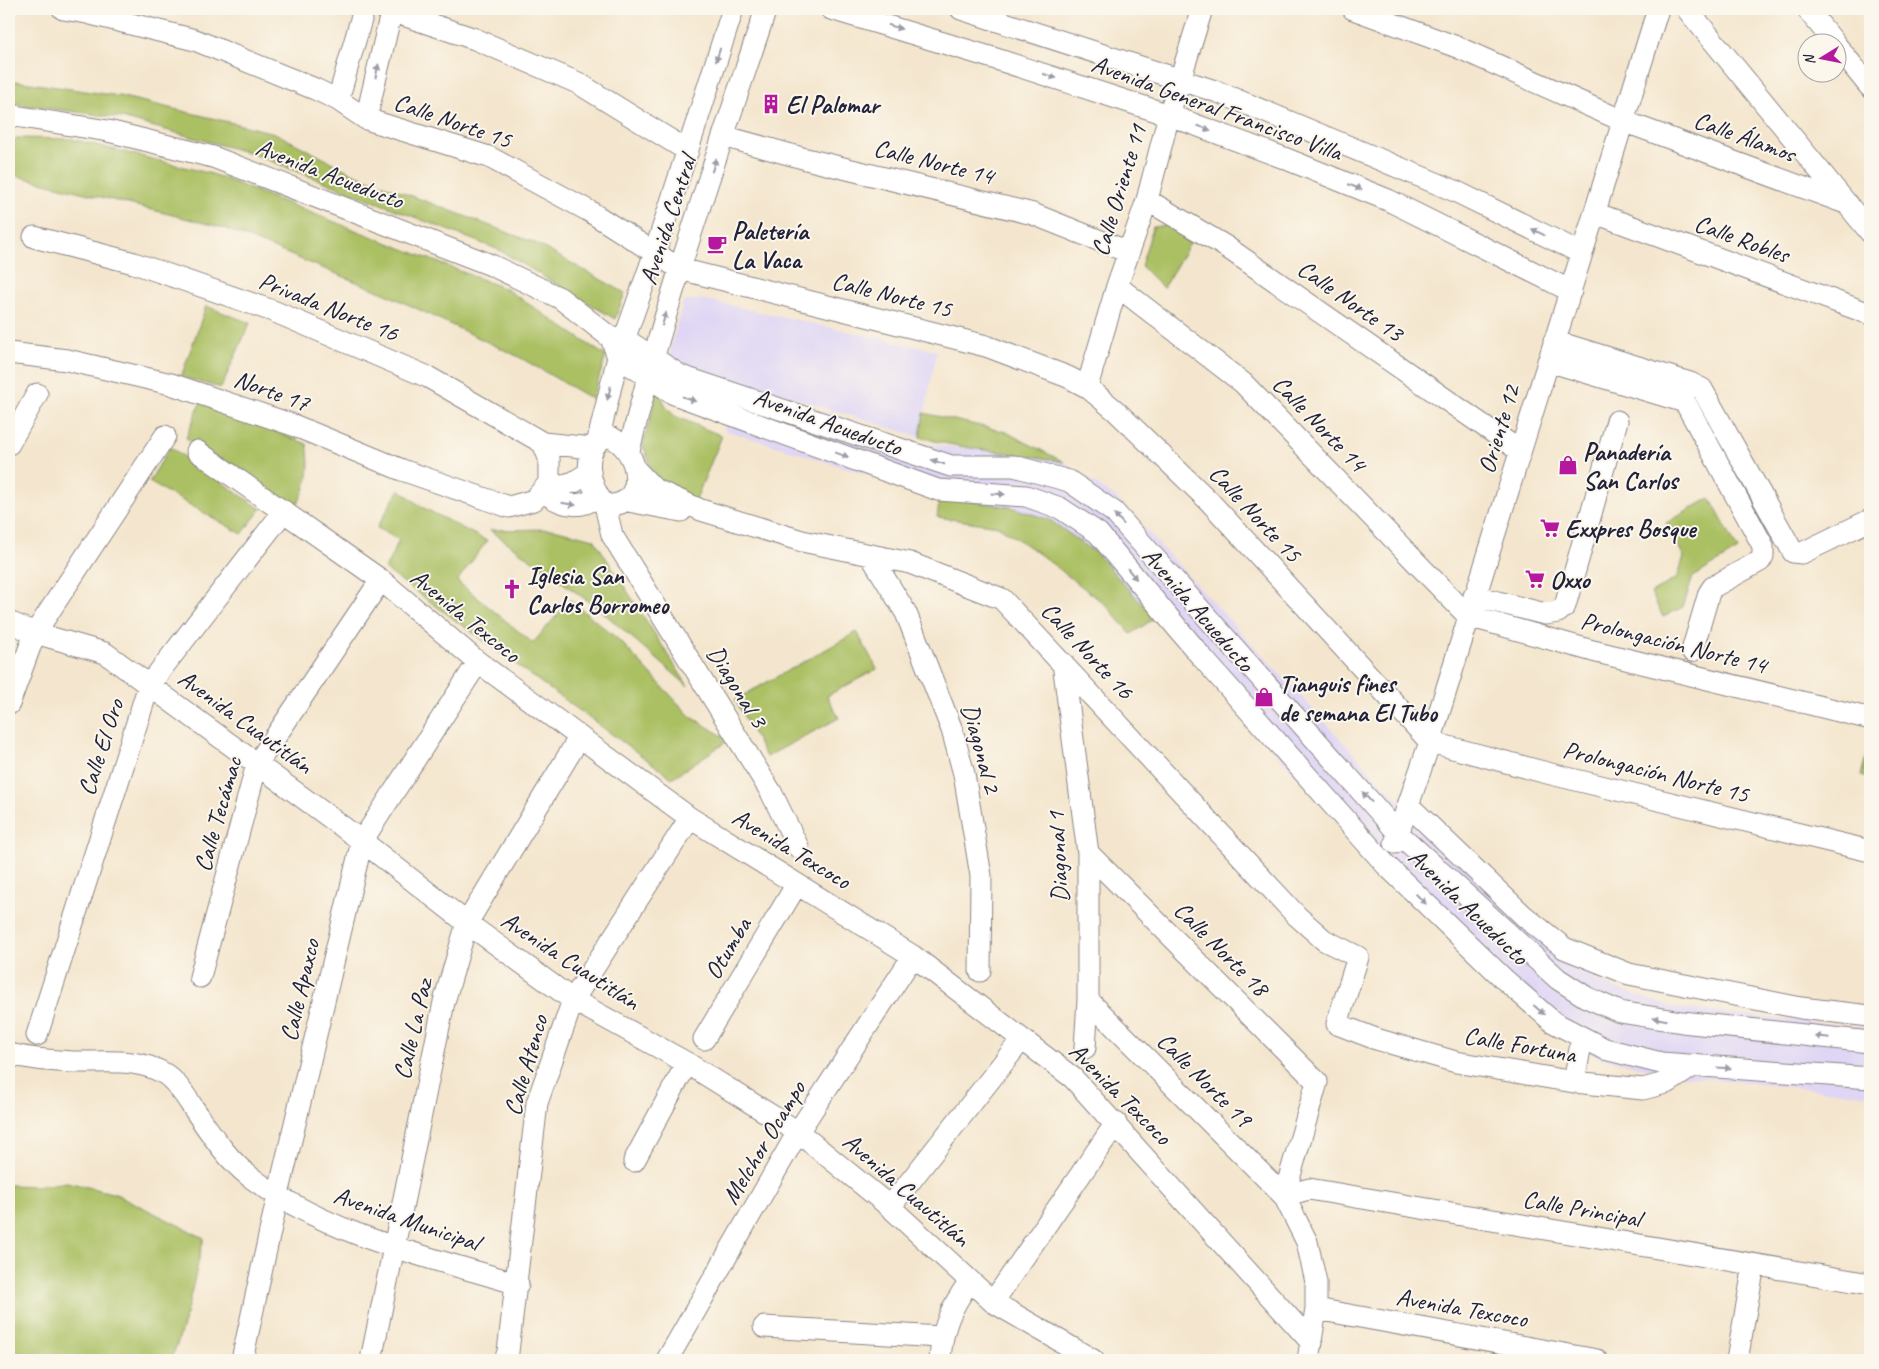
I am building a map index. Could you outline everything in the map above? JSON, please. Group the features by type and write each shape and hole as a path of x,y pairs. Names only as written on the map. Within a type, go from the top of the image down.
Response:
{"street":[{"name":"Calle Norte 15","path":"63,9 87,13 195,40 338,100 366,119 489,157 589,211 680,269 986,346 1068,377 1087,387 1116,411 1209,501 1430,742"},
{"path":"338,100 364,9"},
{"name":"Avenida Central","path":"590,472 618,345 654,254 733,9"},
{"name":"Avenida Central","path":"613,501 635,486 632,460 650,367 723,136 766,9"},
{"name":"Avenida General Francisco Villa","path":"831,9 993,58 1169,115 1388,200 1571,291"},
{"name":"Avenida General Francisco Villa","path":"961,9 1180,78 1446,187 1582,253"},
{"name":"Calle Oriente 11","path":"1087,387 1117,286 1147,200 1169,115 1202,9"},
{"name":"Calle Álamos","path":"1353,9 1457,47 1623,121 1848,204"},
{"path":"1687,9 1870,232"},
{"path":"1807,9 1826,32"},
{"path":"366,119 391,10 475,39 578,83 688,151"},
{"name":"Oriente 12","path":"1386,865 1399,834 1430,742 1474,596 1571,291 1623,121 1653,10"},
{"path":"1846,58 1870,87"},
{"name":"Avenida Acueducto","path":"9,115 108,131 213,157 491,265 560,298 618,345 650,367 674,394 938,490 1026,496 1060,508 1098,534 1200,655 1386,865 1505,980 1553,1022 1605,1049 1661,1063 1870,1078"},
{"name":"Calle Norte 14","path":"723,136 806,159 1033,214 1128,252"},
{"name":"Calle Norte 13","path":"1147,200 1225,246 1520,451"},
{"name":"Calle Robles","path":"1595,213 1870,314"},
{"name":"Privada Norte 16","path":"34,237 134,264 274,311 428,377 550,448 595,444 607,436 617,439 632,460"},
{"name":"Calle Norte 14","path":"1117,286 1243,383 1468,616"},
{"path":"1551,351 1690,383 1702,389 1793,552 1802,553 1870,520"},
{"path":"1551,351 1685,402 1763,546 1763,556 1760,561 1713,587 1709,593 1692,651"},
{"name":"Norte 17","path":"9,353 67,360 171,384 292,425 402,470 509,507 534,500 542,491"},
{"name":"Avenida Acueducto","path":"650,367 951,466 1014,466 1069,480 1114,512 1399,834 1558,979 1586,997 1620,1012 1682,1022 1870,1042"},
{"path":"9,444 37,394"},
{"path":"1474,596 1546,614 1558,612 1565,606 1617,421"},
{"path":"9,704 35,633 165,436"},
{"path":"542,491 549,482 550,448"},
{"name":"Avenida Texcoco","path":"198,451 381,580 478,662 690,818 913,956 1073,1078 1116,1123 1310,1351"},
{"name":"Calle Norte 16","path":"632,460 654,489 701,510 802,541 910,563 1002,599 1297,916 1324,940 1358,957 1337,1024"},
{"path":"542,491 574,482 590,472"},
{"name":"Diagonal 3","path":"590,472 613,501 612,535 771,792 798,847"},
{"path":"542,491 566,505 613,501"},
{"name":"Calle Norte 16","path":"613,501 682,512 701,510"},
{"name":"Calle El Oro","path":"37,1035 149,685 284,511"},
{"path":"1763,546 1783,535"},
{"name":"Diagonal 2","path":"871,556 906,613 952,730 964,774 981,876 980,971"},
{"name":"Calle Tecámac","path":"200,977 257,764 381,580"},
{"name":"Prolongación Norte 14","path":"1468,616 1593,651 1867,718"},
{"name":"Avenida Cuautitlán","path":"9,622 35,633 106,653 362,841 467,923 573,1000 687,1063 798,1132 890,1207 993,1302 1094,1360"},
{"name":"Calle Apaxco","path":"242,1360 278,1195 362,841 478,662"},
{"name":"Diagonal 1","path":"1063,663 1088,853 1088,1000 1085,1048"},
{"name":"Calle La Paz","path":"371,1360 444,1002 467,923 579,738"},
{"name":"Prolongación Norte 15","path":"1430,742 1551,774 1870,851"},
{"name":"Avenida Acueducto","path":"1408,805 1524,916 1564,948 1629,974 1801,1008 1870,1016"},
{"name":"Calle Atenco","path":"505,1360 508,1352 518,1284 524,1206 537,1103 573,1000 690,818"},
{"name":"Calle Norte 18","path":"1088,853 1317,1082 1284,1196"},
{"name":"Otumba","path":"704,1039 797,884"},
{"name":"Melchor Ocampo","path":"667,1360 798,1132 913,956"},
{"name":"Calle Norte 19","path":"1088,1000 1284,1196 1307,1242 1316,1282 1316,1309 1310,1351"},
{"name":"Calle Fortuna","path":"1337,1024 1456,1062 1574,1082 1644,1089 1669,1082 1694,1066"},
{"path":"1574,1082 1582,1038"},
{"path":"890,1207 1022,1039"},
{"name":"Avenida Municipal","path":"9,1054 35,1059 138,1063 166,1075 184,1094 218,1144 248,1175 278,1195 330,1225 395,1247 518,1284"},
{"path":"634,1161 687,1063"},
{"path":"993,1302 1116,1123"},
{"name":"Calle Principal","path":"1284,1196 1309,1189 1870,1284"},
{"path":"1737,1360 1754,1265"},
{"path":"940,1360 942,1337 954,1302 970,1281"},
{"name":"Avenida Texcoco","path":"1316,1309 1597,1360"},
{"path":"764,1327 942,1337"}],"shaded area":[{"path":"121,9 152,9 150,17"},
{"path":"701,299 937,351 920,437 668,359 683,302"},
{"name":"Tianguis fines de semana El Tubo","path":"740,385 922,444 1020,453 1064,462 1116,498 1376,777 1565,962 1612,987 1674,1008 1870,1028 1870,1095 1674,1075 1598,1057 1405,895 1096,553 1050,520 1011,507 940,497 724,430"}],"green space":[{"path":"9,80 119,96 275,133 352,173 535,243 625,293 615,319 499,250 250,153 122,118 9,103"},
{"path":"16,138 72,139 212,174 506,289 606,356 592,399 519,357 386,294 224,228 9,174 9,147"},
{"path":"1166,225 1192,240 1163,288 1141,266 1153,227"},
{"path":"206,306 250,323 221,388 181,377"},
{"path":"658,389 666,407 675,416 722,436 694,504 659,490 643,445"},
{"path":"200,403 307,444 308,477 296,507 186,438"},
{"path":"924,413 1006,432 1064,462 938,442 920,437"},
{"path":"170,447 261,509 242,534 149,482"},
{"path":"399,489 422,507 487,541 457,581 533,643 570,600 619,640 690,716 729,740 672,778 385,569 399,540 377,528"},
{"path":"940,497 1011,507 1050,520 1096,553 1155,618 1131,634 1106,605 1038,553 998,526 937,517"},
{"path":"1710,498 1738,550 1693,577 1683,607 1663,617 1651,593 1677,578 1684,557 1666,523"},
{"path":"553,529 594,539 688,686 599,609 490,530"},
{"path":"857,632 877,669 827,696 839,718 766,757 735,700"},
{"path":"1870,742 1870,778 1861,775"},
{"path":"67,1182 116,1194 204,1238 184,1322 174,1353 169,1360 9,1360 9,1185 40,1186"}],"place":[{"name":"El Palomar","path":"771,104"},
{"name":"Paletería La Vaca","path":"717,244"},
{"name":"Panadería San Carlos","path":"1568,465"},
{"name":"Exxpres Bosque","path":"1550,528"},
{"name":"Oxxo","path":"1535,579"},
{"name":"Iglesia San Carlos Borromeo","path":"512,589"},
{"name":"Tianguis fines de semana El Tubo","path":"1264,697"}]}
